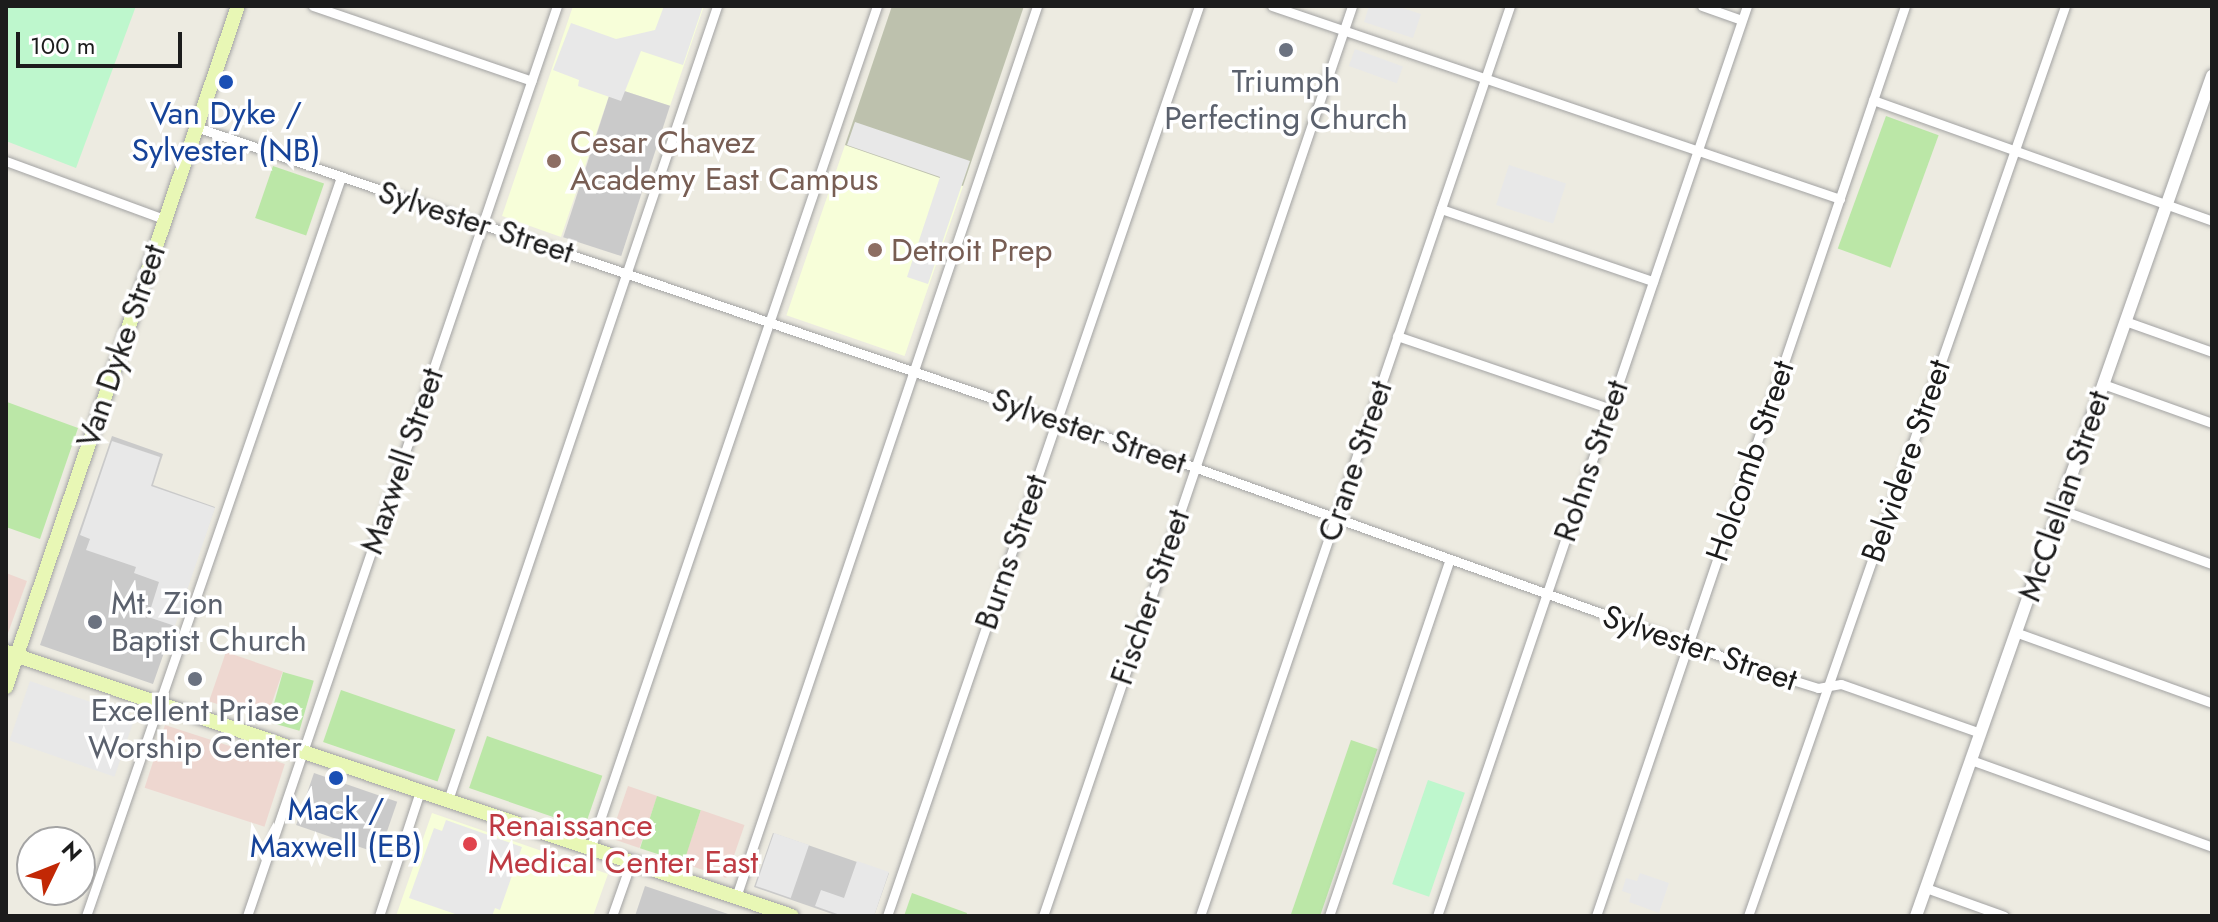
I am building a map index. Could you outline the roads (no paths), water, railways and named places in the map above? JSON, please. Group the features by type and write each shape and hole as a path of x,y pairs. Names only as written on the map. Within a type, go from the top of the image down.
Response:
{"main road":[{"name":"Van Dyke Street","path":"6,687 11,654 238,6"},
{"path":"11,654 792,916"}],"street":[{"path":"313,6 532,81"},
{"name":"Maxwell Street","path":"247,916 557,6"},
{"path":"448,800 717,6"},
{"path":"590,849 877,6"},
{"path":"736,897 1037,6"},
{"name":"Burns Street","path":"887,916 1199,6"},
{"path":"1272,6 1840,199"},
{"name":"Fischer Street","path":"1043,916 1352,6"},
{"name":"Crane Street","path":"1200,916 1510,6"},
{"path":"1702,6 1742,20"},
{"name":"Rohns Street","path":"1437,916 1747,6"},
{"name":"Holcomb Street","path":"1596,916 1905,6"},
{"name":"Belvidere Street","path":"1748,916 2065,6"},
{"name":"McClellan Street","path":"1916,916 2212,76"},
{"path":"1873,100 2212,221"},
{"name":"Sylvester Street","path":"196,127 1056,419 1812,687 1841,684 1980,733"},
{"path":"6,161 164,219"},
{"path":"86,916 341,177"},
{"path":"1441,209 1653,281"},
{"path":"2125,321 2212,352"},
{"path":"1397,336 1609,408"},
{"path":"2103,384 2212,423"},
{"path":"2059,509 2212,564"},
{"path":"1329,916 1450,559"},
{"path":"2015,632 2212,703"},
{"path":"1971,760 2212,847"},
{"path":"379,916 420,791"},
{"path":"612,916 631,862"},
{"path":"1926,888 2004,916"}],"place":[{"name":"Triumph Perfecting Church","path":"1286,50"},
{"name":"Van Dyke / Sylvester (NB)","path":"226,82"},
{"name":"Cesar Chavez Academy East Campus","path":"554,161"},
{"name":"Detroit Prep","path":"875,250"},
{"name":"Mt. Zion Baptist Church","path":"95,622"},
{"name":"Excellent Priase Worship Center","path":"195,679"},
{"name":"Mack / Maxwell (EB)","path":"336,778"},
{"name":"Renaissance Medical Center East","path":"470,844"}]}
